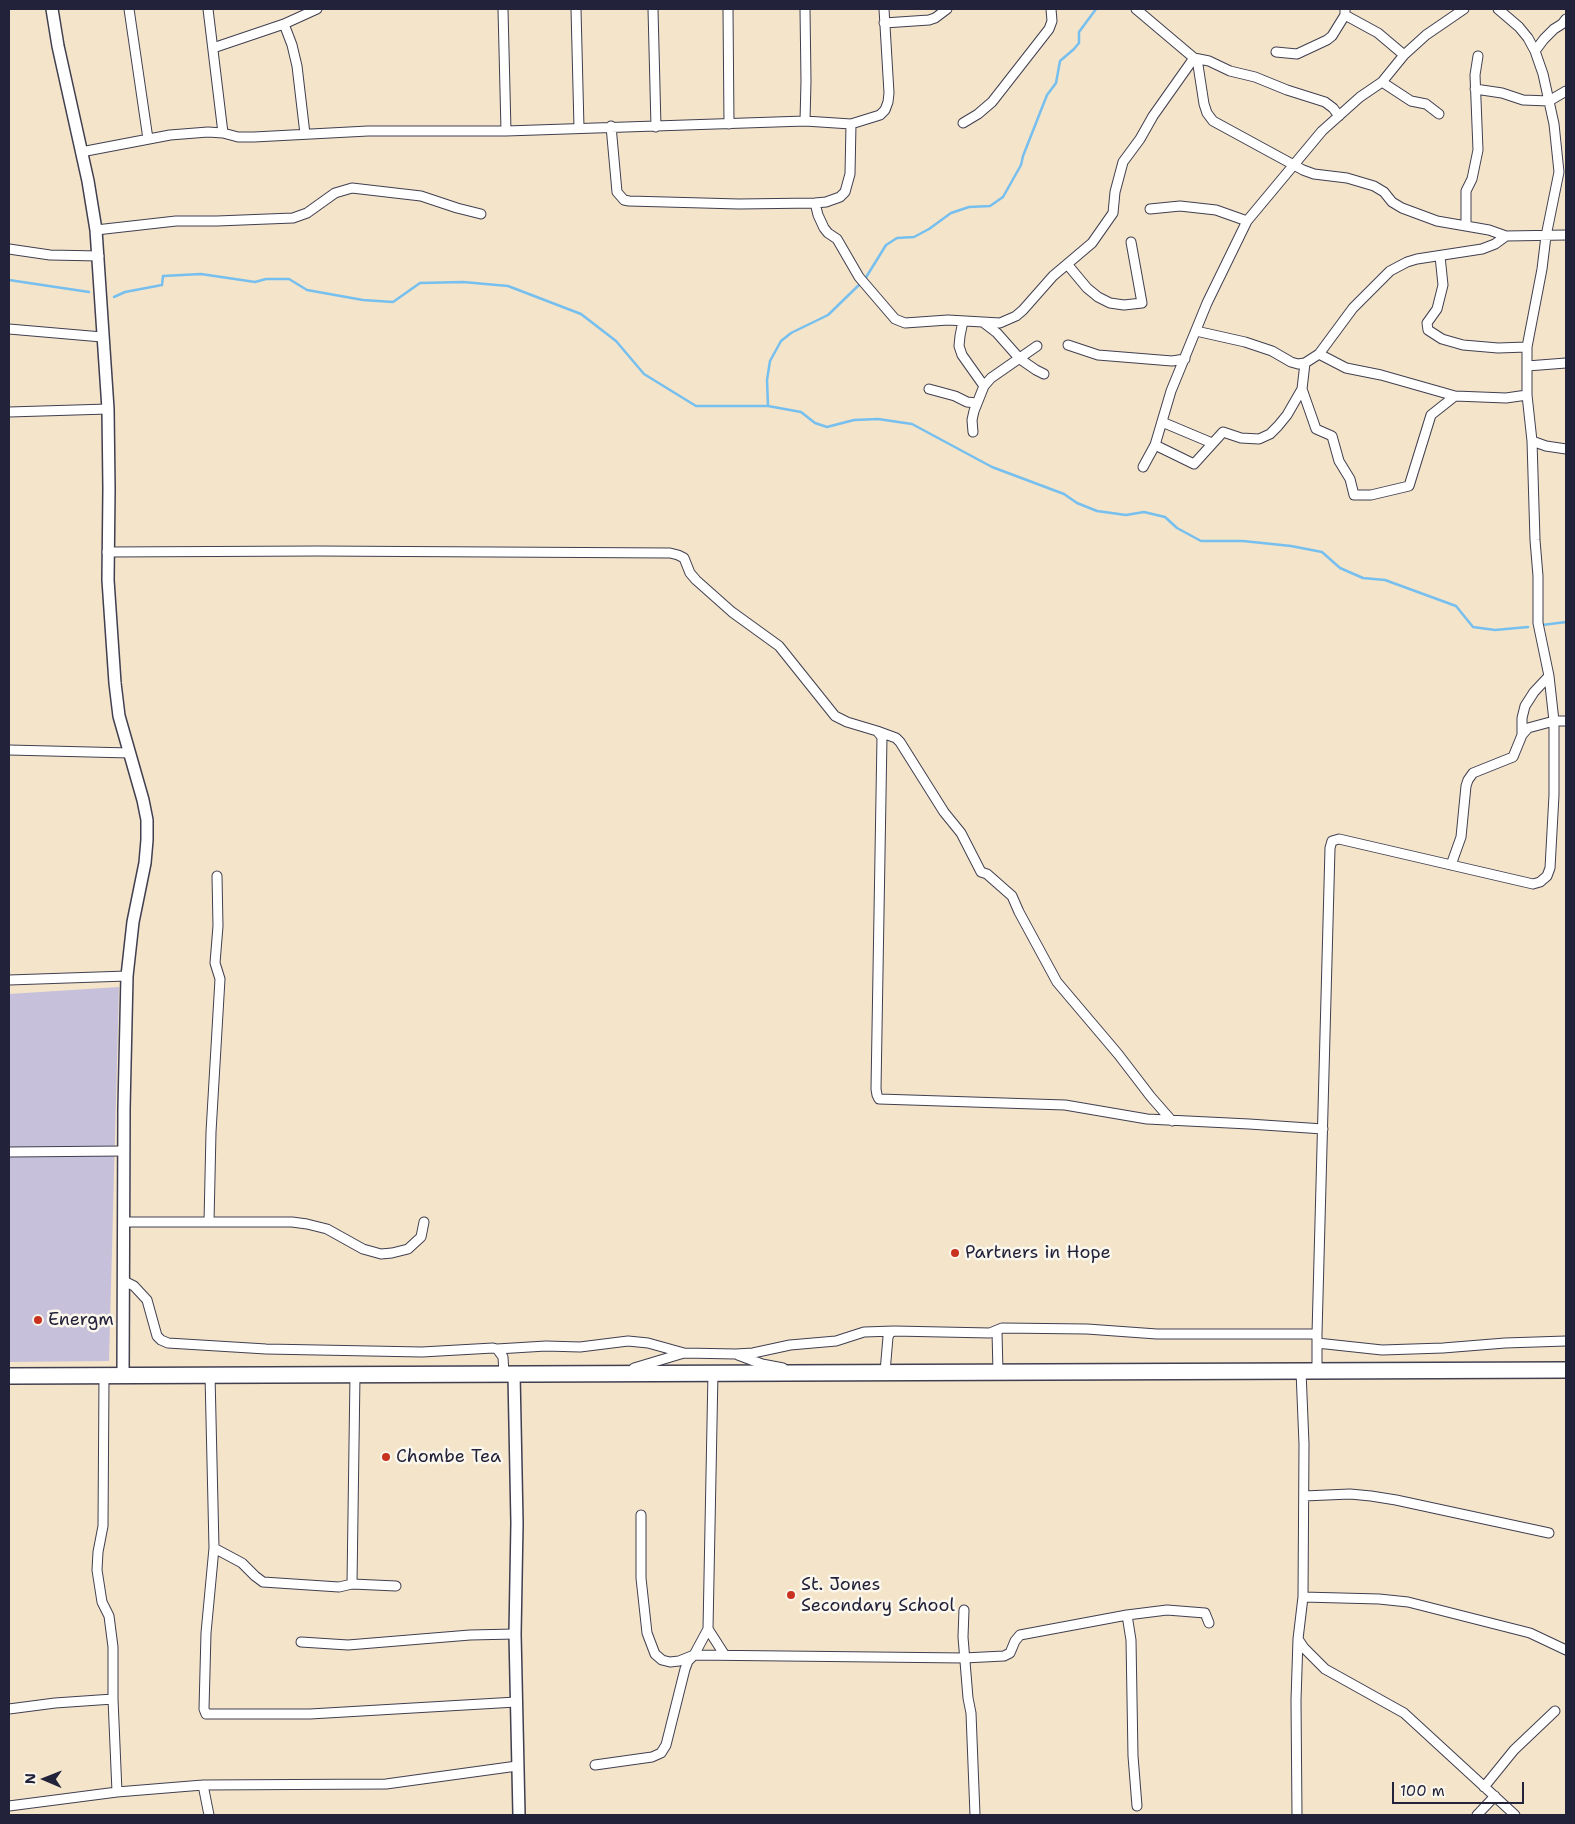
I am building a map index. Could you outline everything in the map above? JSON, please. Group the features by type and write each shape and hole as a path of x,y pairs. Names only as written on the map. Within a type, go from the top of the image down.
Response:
{"highway":[{"path":"9,1376 1566,1370"}],"street":[{"path":"52,9 96,230 108,409 109,489 107,552 115,683 119,716 147,820 145,863 133,922 127,976 124,1108 123,1376"},
{"path":"129,9 148,139"},
{"path":"208,9 223,133"},
{"path":"213,48 284,24 317,9"},
{"path":"503,9 506,131"},
{"path":"576,9 578,128"},
{"path":"653,9 656,126"},
{"path":"728,9 729,124"},
{"path":"805,9 805,121"},
{"path":"81,152 170,135 223,133 238,137 254,138 368,131 506,131 805,121 851,124 880,115 885,110 888,102 884,9"},
{"path":"884,23 929,20 947,9"},
{"path":"963,123 978,114 992,102 1049,29 1052,21 1051,9"},
{"path":"1136,9 1194,58 1198,65 1207,114 1213,121 1294,164 1314,174 1347,178 1374,186 1384,192 1392,202 1415,214 1438,221 1490,230 1506,236 1566,235"},
{"path":"1143,467 1155,445 1171,391 1196,331 1221,272 1247,221 1322,131 1369,90 1382,82 1404,55 1426,35 1464,9"},
{"path":"1317,1371 1330,848 1332,841 1339,839 1533,884 1540,882 1547,876 1550,868 1554,795 1554,721 1549,676 1538,623 1538,576 1532,441 1527,395 1527,347 1559,172 1554,124 1543,74 1535,51 1519,27 1498,9"},
{"path":"1276,52 1297,54 1327,40 1332,36 1345,12 1378,33 1404,55"},
{"path":"1535,51 1544,39 1566,19"},
{"path":"284,24 297,66 304,134"},
{"path":"1466,226 1466,191 1472,179 1478,150 1475,89 1478,56"},
{"path":"1194,58 1209,61 1230,71 1256,77 1287,90 1325,102 1339,116"},
{"path":"815,202 818,216 828,234 837,239 859,277 895,319 905,323 963,321 1000,323 1016,316 1067,264 1092,242 1113,213 1115,192 1123,162 1194,58"},
{"path":"1382,82 1411,100 1426,104 1440,114"},
{"path":"1475,89 1502,93 1523,100 1549,101 1566,91"},
{"path":"611,126 617,192 624,200 730,204 815,202 834,199 845,192 850,174 851,124"},
{"path":"96,230 176,221 293,218 307,213 335,193 352,188 421,196 481,214"},
{"path":"1150,209 1180,206 1216,210 1247,221"},
{"path":"1196,331 1245,342 1272,351 1291,362 1305,363 1319,354 1353,308 1390,271 1407,262 1482,249 1495,244 1506,236"},
{"path":"1067,264 1087,288 1098,297 1110,303 1124,305 1142,303 1131,242"},
{"path":"9,249 50,255 99,256"},
{"path":"1440,256 1443,285 1437,309 1427,323 1428,330 1442,339 1463,345 1498,348 1527,347"},
{"path":"963,321 959,346 962,355 984,386"},
{"path":"984,323 997,333 1020,359 1044,374"},
{"path":"9,329 102,337"},
{"path":"1068,345 1098,355 1156,360 1185,359"},
{"path":"973,432 972,420 976,402 984,386 991,378 1037,346"},
{"path":"1319,354 1346,368 1381,375 1455,396 1506,398 1527,395"},
{"path":"1155,445 1194,464 1223,432 1241,438 1259,439 1270,434 1288,415 1302,389 1305,363"},
{"path":"1527,366 1566,363"},
{"path":"928,389 955,396 967,402 976,402"},
{"path":"1302,389 1316,429 1332,436 1340,461 1350,479 1354,495 1371,495 1409,486 1431,415 1455,396"},
{"path":"9,412 108,409"},
{"path":"1162,422 1212,443"},
{"path":"1532,441 1546,446 1566,449"},
{"path":"107,552 660,553 678,555 684,558 690,573 696,580 732,612 779,646 835,716 846,722 896,738 900,742 944,812 962,833 980,872 987,874 1012,896 1057,982 1172,1121"},
{"path":"1522,735 1522,718 1525,706 1534,692 1549,676"},
{"path":"1451,865 1461,836 1468,780 1473,773 1513,757 1522,735 1528,728 1554,721 1566,721"},
{"path":"877,731 882,737 876,1089 879,1099 1065,1105 1148,1119 1323,1129"},
{"path":"9,750 130,753"},
{"path":"209,1222 210,1132 220,979 215,963 218,926 218,876"},
{"path":"9,980 127,976"},
{"path":"9,1152 124,1151"},
{"path":"125,1222 292,1222 331,1230 363,1249 380,1254 408,1249 421,1237 424,1222"},
{"path":"124,1280 134,1286 147,1300 157,1336 161,1340 168,1343 266,1349 422,1352 546,1346 580,1347 628,1341 648,1343 684,1353 736,1354 753,1353 790,1345 836,1341 864,1332 990,1333 997,1332 1002,1328 1087,1329 1157,1334 1317,1339 1382,1350 1566,1341"},
{"path":"885,1372 888,1337 894,1331"},
{"path":"997,1332 998,1372"},
{"path":"497,1349 503,1357 509,1374 517,1523 515,1634 519,1815"},
{"path":"609,1373 646,1366 684,1353"},
{"path":"736,1354 762,1364 803,1372"},
{"path":"1297,1815 1296,1718 1298,1639 1303,1597 1304,1496 1301,1371"},
{"path":"595,1765 652,1757 661,1752 666,1745 688,1660 694,1655 708,1629 713,1372"},
{"path":"352,1584 355,1375"},
{"path":"210,1376 214,1548 206,1633 204,1709 206,1714 310,1714 516,1702"},
{"path":"104,1377 103,1526 97,1570 102,1602 109,1616 113,1647 117,1792"},
{"path":"1304,1496 1350,1494 1379,1497 1549,1533"},
{"path":"641,1515 641,1578 647,1632 650,1645 655,1654 662,1660 670,1662 679,1661 694,1655 724,1654 964,1658 1004,1656 1010,1652 1020,1635 1127,1615 1167,1610 1205,1613 1209,1623"},
{"path":"214,1548 242,1563 263,1582 339,1586 352,1584 396,1586"},
{"path":"1303,1597 1379,1599 1408,1602 1530,1633 1566,1650"},
{"path":"964,1610 964,1658 971,1713 975,1815"},
{"path":"1127,1615 1131,1640 1132,1756 1137,1806"},
{"path":"708,1629 724,1654"},
{"path":"300,1642 348,1645 470,1635 515,1634"},
{"path":"1298,1639 1304,1648 1325,1669 1404,1713 1515,1815"},
{"path":"9,1709 55,1703 113,1699"},
{"path":"1484,1786 1514,1750 1555,1711"},
{"path":"9,1806 117,1792 203,1785 386,1784 517,1766"},
{"path":"203,1785 209,1815"},
{"path":"1477,1815 1495,1796"}],"shaded area":[{"path":"119,987 109,1361 9,1362 9,994"}],"waterway":[{"path":"865,279 886,245 897,238 914,237 951,213 969,207 990,206 1003,197 1021,165 1047,95 1056,83 1060,61 1079,43 1079,32 1096,9"},
{"path":"114,297 125,292 162,285 163,276 201,274 255,282 266,279 289,279 307,290 363,300 393,302 420,283 463,282 508,286 581,314 616,341 644,374 696,406 768,406 801,412 815,423 827,427 854,420 878,419 912,424 992,467 1064,494 1077,503 1097,511 1126,515 1144,512 1165,517 1177,528 1201,541 1243,541 1291,546 1322,552 1340,568 1363,578 1385,580 1456,606 1473,627 1495,630 1528,627"},
{"path":"9,280 89,292"},
{"path":"768,406 767,380 770,361 781,341 791,333 828,315 861,283"},
{"path":"1542,625 1566,622"}],"place":[{"name":"Partners in Hope","path":"955,1253"},
{"name":"Energm","path":"38,1320"},
{"name":"Chombe Tea","path":"386,1457"},
{"name":"St. Jones Secondary School","path":"791,1595"}]}
